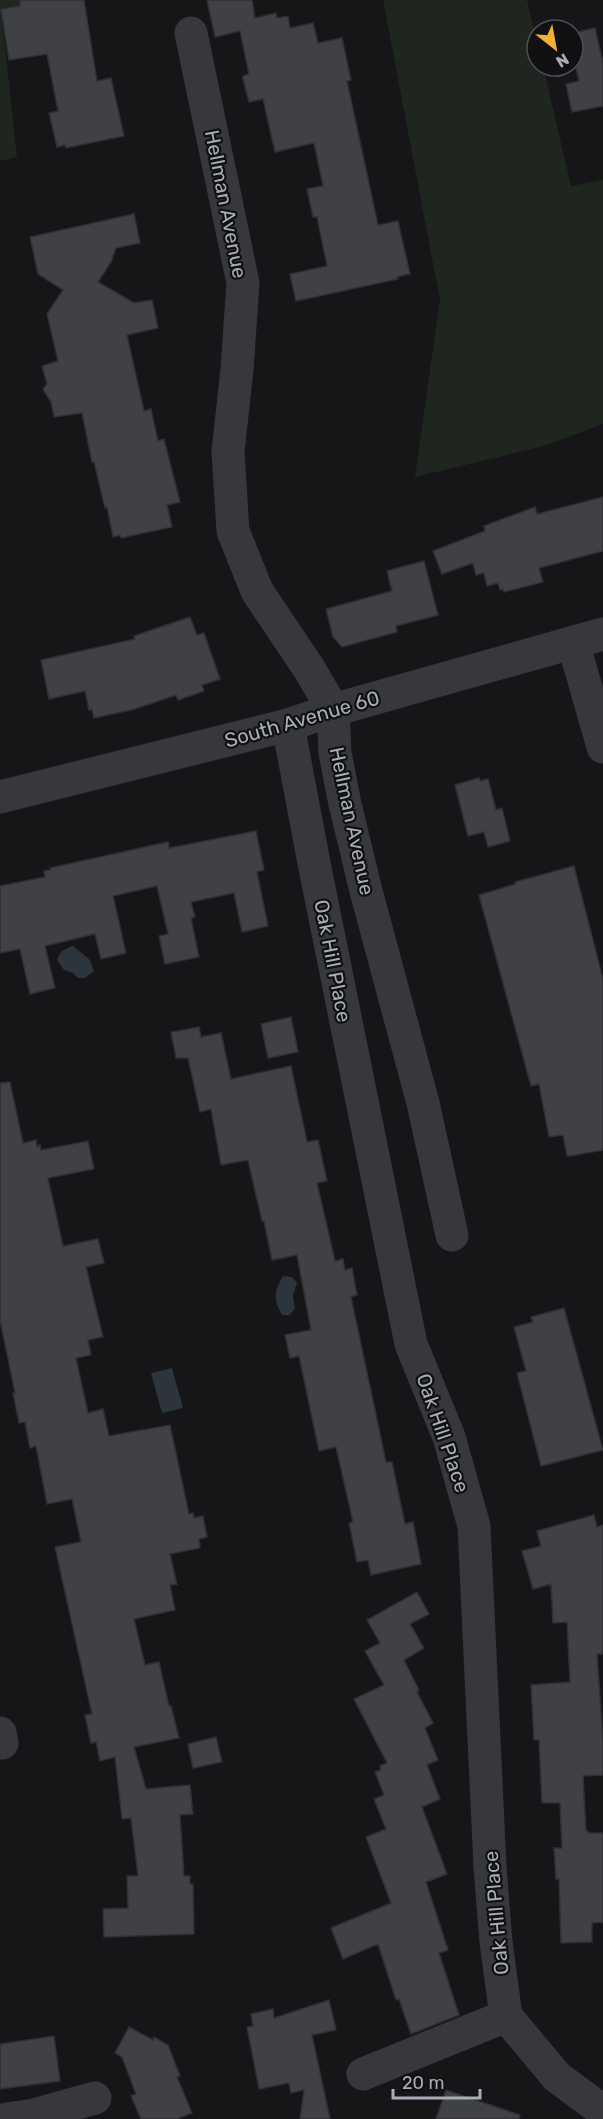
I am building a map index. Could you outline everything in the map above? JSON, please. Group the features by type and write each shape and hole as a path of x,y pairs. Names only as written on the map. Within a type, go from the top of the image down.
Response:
{"street":[{"name":"Hellman Avenue","path":"191,33 243,283 228,452 233,531 257,591 310,670 333,710 334,753 348,815 423,1103 452,1235"},
{"name":"South Avenue 60","path":"0,797 288,725 333,710 588,638"},
{"path":"588,638 603,747"},
{"name":"Oak Hill Place","path":"288,725 411,1344 449,1437 474,1526 490,1867 496,1942 506,2016"},
{"path":"363,2073 506,2016 557,2077 603,2110"},
{"path":"8,2119 34,2115 95,2098"}],"shaded area":[{"path":"0,0 47,0 1,10 17,157 0,161"},
{"path":"383,0 527,0 531,18 525,18 525,78 546,78 571,186 603,180 603,424 544,446 415,477 440,300"},
{"path":"73,946 90,960 94,971 85,978 78,978 73,973 64,970 57,960 63,951"},
{"path":"283,1276 292,1277 297,1283 293,1296 295,1309 289,1315 282,1315 276,1300 276,1291"},
{"path":"172,1368 183,1408 162,1413 151,1373"}],"building":[{"path":"20,0 84,0 97,81 111,78 124,136 66,148 65,145 57,147 49,113 58,111 47,54 9,60 1,9 20,6"},
{"path":"207,0 252,0 255,18 276,13 277,18 288,16 290,28 313,23 318,43 342,38 351,80 347,81 378,225 398,221 410,274 397,277 398,279 296,301 290,274 327,266 317,217 313,217 307,189 323,186 314,143 275,152 263,99 249,102 243,76 249,74 240,31 215,37"},
{"path":"595,28 603,63 603,106 572,112 566,84 579,81 578,78 585,78 585,30"},
{"path":"134,214 140,243 116,248 111,262 98,282 134,303 152,300 158,328 127,335 144,411 151,409 158,441 164,439 180,502 167,505 172,527 121,538 120,535 113,537 107,507 105,508 94,462 92,462 82,413 54,417 51,402 43,389 47,384 42,366 58,361 47,314 63,290 38,274 30,237"},
{"path":"603,497 603,551 539,568 543,582 504,592 503,589 500,590 498,583 487,586 484,573 476,575 473,563 442,574 433,551 485,531 484,526 535,507 537,514"},
{"path":"424,561 438,615 396,626 397,632 342,647 333,637 326,609 392,591 387,571"},
{"path":"190,617 197,635 204,633 220,679 202,685 204,691 178,700 176,695 135,709 94,718 92,709 89,710 85,691 49,699 41,660 135,639 134,636"},
{"path":"479,778 480,781 488,779 496,810 502,808 510,841 488,847 484,832 468,836 455,785"},
{"path":"256,831 264,870 257,872 268,926 242,932 234,893 191,902 195,917 191,918 199,957 165,964 159,936 168,934 157,886 113,896 126,953 101,959 95,934 45,946 55,988 30,994 20,949 0,953 0,886 45,877 44,871 51,870 50,868 168,842 169,848"},
{"path":"574,866 603,979 603,1150 567,1156 563,1135 549,1137 539,1084 531,1086 479,895 516,884 515,882"},
{"path":"291,1017 298,1052 268,1058 261,1024"},
{"path":"199,1027 201,1037 221,1033 231,1079 291,1066 307,1142 318,1140 327,1181 317,1183 335,1261 343,1259 345,1270 352,1268 357,1295 351,1297 386,1462 392,1462 405,1524 413,1522 421,1564 371,1575 368,1560 357,1562 349,1523 353,1522 336,1447 319,1451 299,1356 290,1358 285,1335 311,1330 297,1255 272,1260 248,1160 221,1165 211,1109 200,1112 188,1058 176,1058 171,1032"},
{"path":"10,1082 23,1143 36,1140 41,1150 88,1141 94,1169 48,1178 63,1246 98,1239 104,1263 86,1267 103,1337 88,1340 91,1355 76,1358 88,1413 103,1409 109,1436 170,1425 189,1514 193,1513 194,1518 203,1516 207,1537 199,1539 200,1548 170,1554 177,1584 170,1585 175,1610 134,1619 145,1665 159,1662 179,1738 134,1747 146,1789 190,1785 193,1814 180,1815 184,1876 190,1876 190,1884 193,1884 194,1934 104,1937 103,1909 128,1908 127,1876 138,1876 131,1818 122,1819 115,1757 100,1761 96,1742 91,1743 85,1715 92,1714 55,1547 81,1542 72,1499 47,1504 36,1446 30,1448 25,1422 19,1423 0,1320 0,1083"},
{"path":"564,1308 603,1450 541,1466 517,1373 526,1371 514,1327 533,1322 531,1317"},
{"path":"594,1515 597,1527 603,1525 603,1654 597,1654 603,1775 583,1776 586,1831 603,1833 603,1922 592,1923 592,1942 561,1943 559,1879 556,1879 554,1848 562,1848 560,1803 542,1803 539,1740 534,1740 531,1685 570,1682 567,1622 553,1623 551,1584 533,1589 522,1551 541,1546 537,1531"},
{"path":"417,1592 429,1614 410,1624 424,1648 404,1660 433,1723 425,1728 438,1760 427,1765 440,1799 422,1807 447,1874 426,1882 448,1950 439,1953 459,2015 411,2034 399,1999 396,2000 378,1944 343,1959 331,1928 391,1903 366,1837 386,1829 374,1799 384,1795 375,1772 381,1770 380,1766 387,1763 354,1699 384,1685 365,1651 380,1643 367,1620"},
{"path":"216,1737 222,1762 193,1768 188,1744"},
{"path":"329,2000 336,2030 312,2035 330,2119 300,2119 304,2090 291,2093 289,2083 259,2089 247,2027 253,2026 251,2014 273,2009 274,2018"},
{"path":"129,2027 168,2045 180,2076 177,2077 192,2113 177,2119 141,2119 131,2096 136,2094 122,2057 115,2053"},
{"path":"54,2036 60,2081 0,2089 0,2044"},
{"path":"446,2090 520,2115 519,2119 436,2119"}]}
